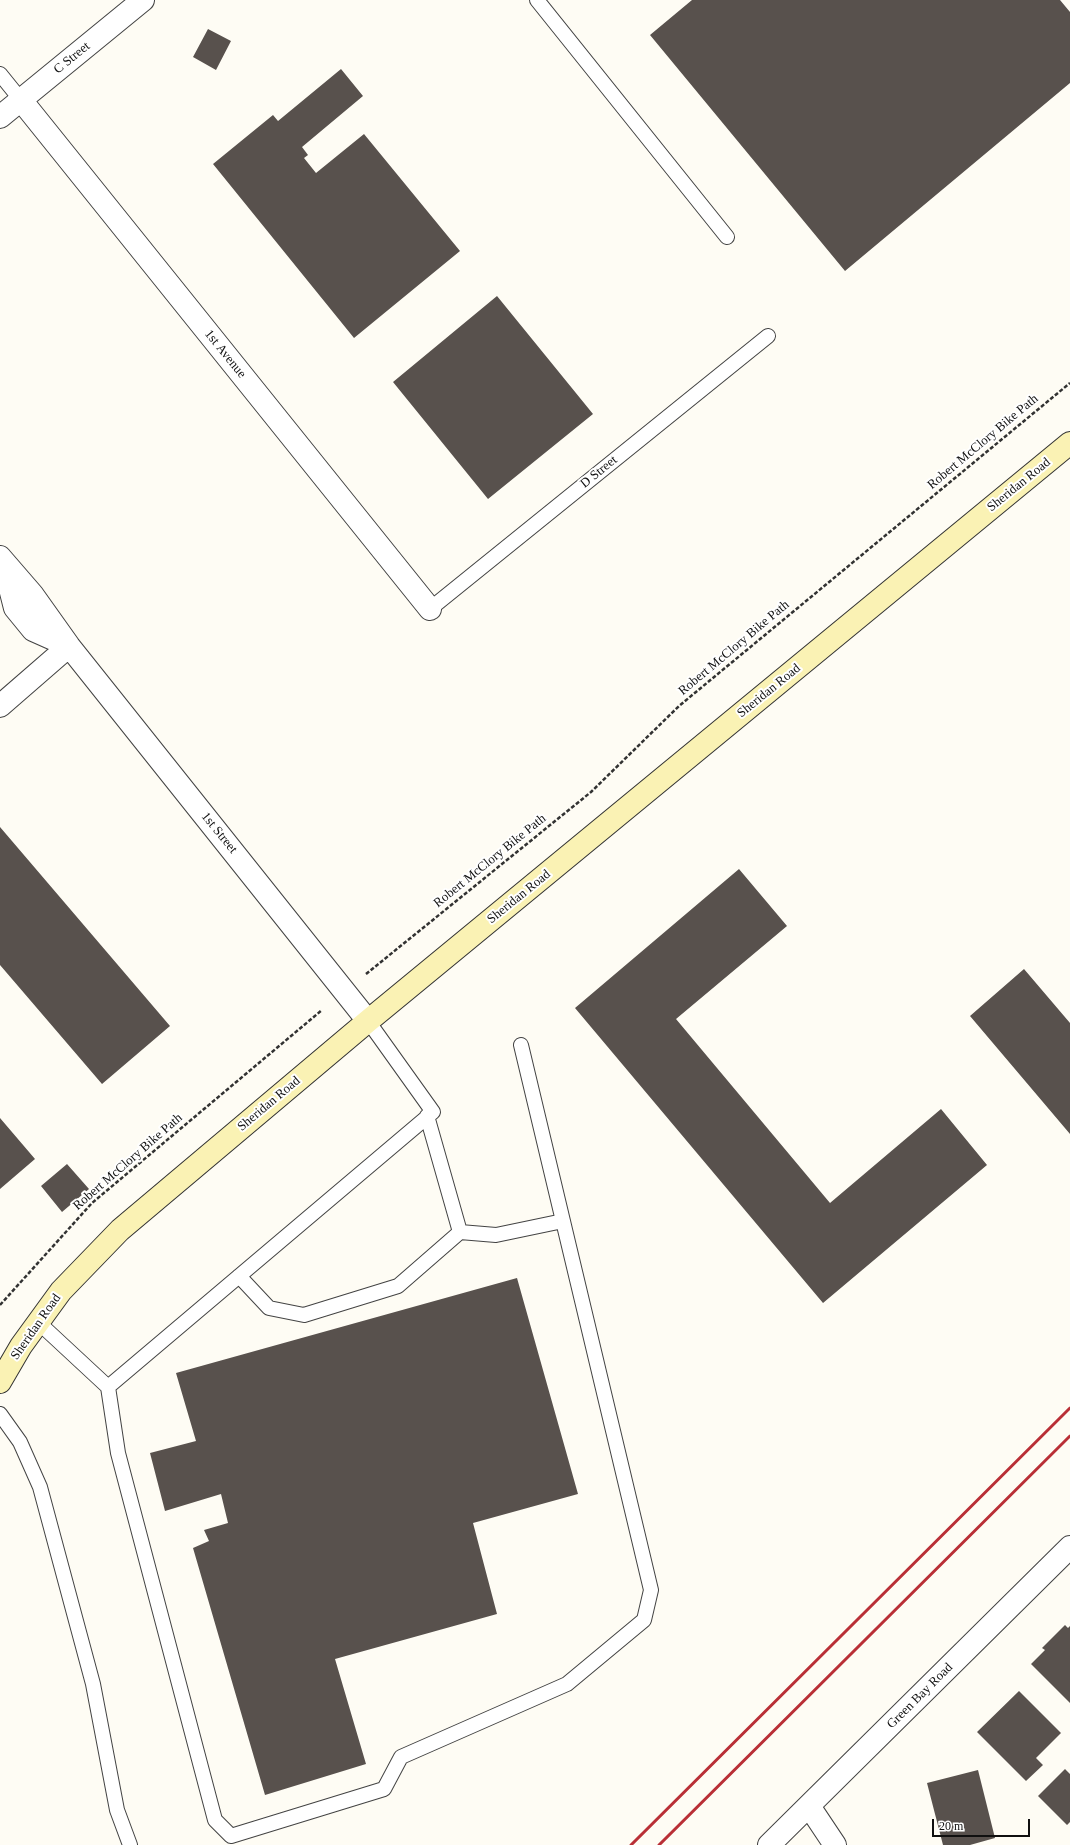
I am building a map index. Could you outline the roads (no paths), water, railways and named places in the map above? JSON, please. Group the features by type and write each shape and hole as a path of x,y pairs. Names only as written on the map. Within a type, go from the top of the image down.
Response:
{"main road":[{"name":"Sheridan Road","path":"0,1382 21,1346 61,1291 120,1230 368,1021 1070,443"}],"street":[{"name":"C Street","path":"0,117 143,0"},
{"name":"1st Avenue","path":"21,100 430,609"},
{"name":"1st Street","path":"1,558 32,594 69,646 368,1021"},
{"path":"0,706 69,646"},
{"name":"Green Bay Road","path":"769,1845 1070,1547"},
{"path":"808,1806 835,1845"}],"lane":[{"path":"537,0 727,237"},
{"path":"0,74 21,100"},
{"name":"D Street","path":"430,609 768,336"},
{"path":"108,1387 432,1112 368,1021"},
{"path":"38,1322 108,1387 118,1454 215,1820 231,1836 384,1790 401,1757 567,1684 644,1620 651,1590 521,1045"},
{"path":"427,1116 460,1232"},
{"path":"239,1276 269,1308 304,1315 398,1286 460,1232 496,1235 563,1221"},
{"path":"0,1414 20,1442 40,1487 93,1684 117,1810 130,1845"}],"railway":[{"path":"631,1845 1070,1408"},
{"path":"659,1845 1070,1436"}]}
